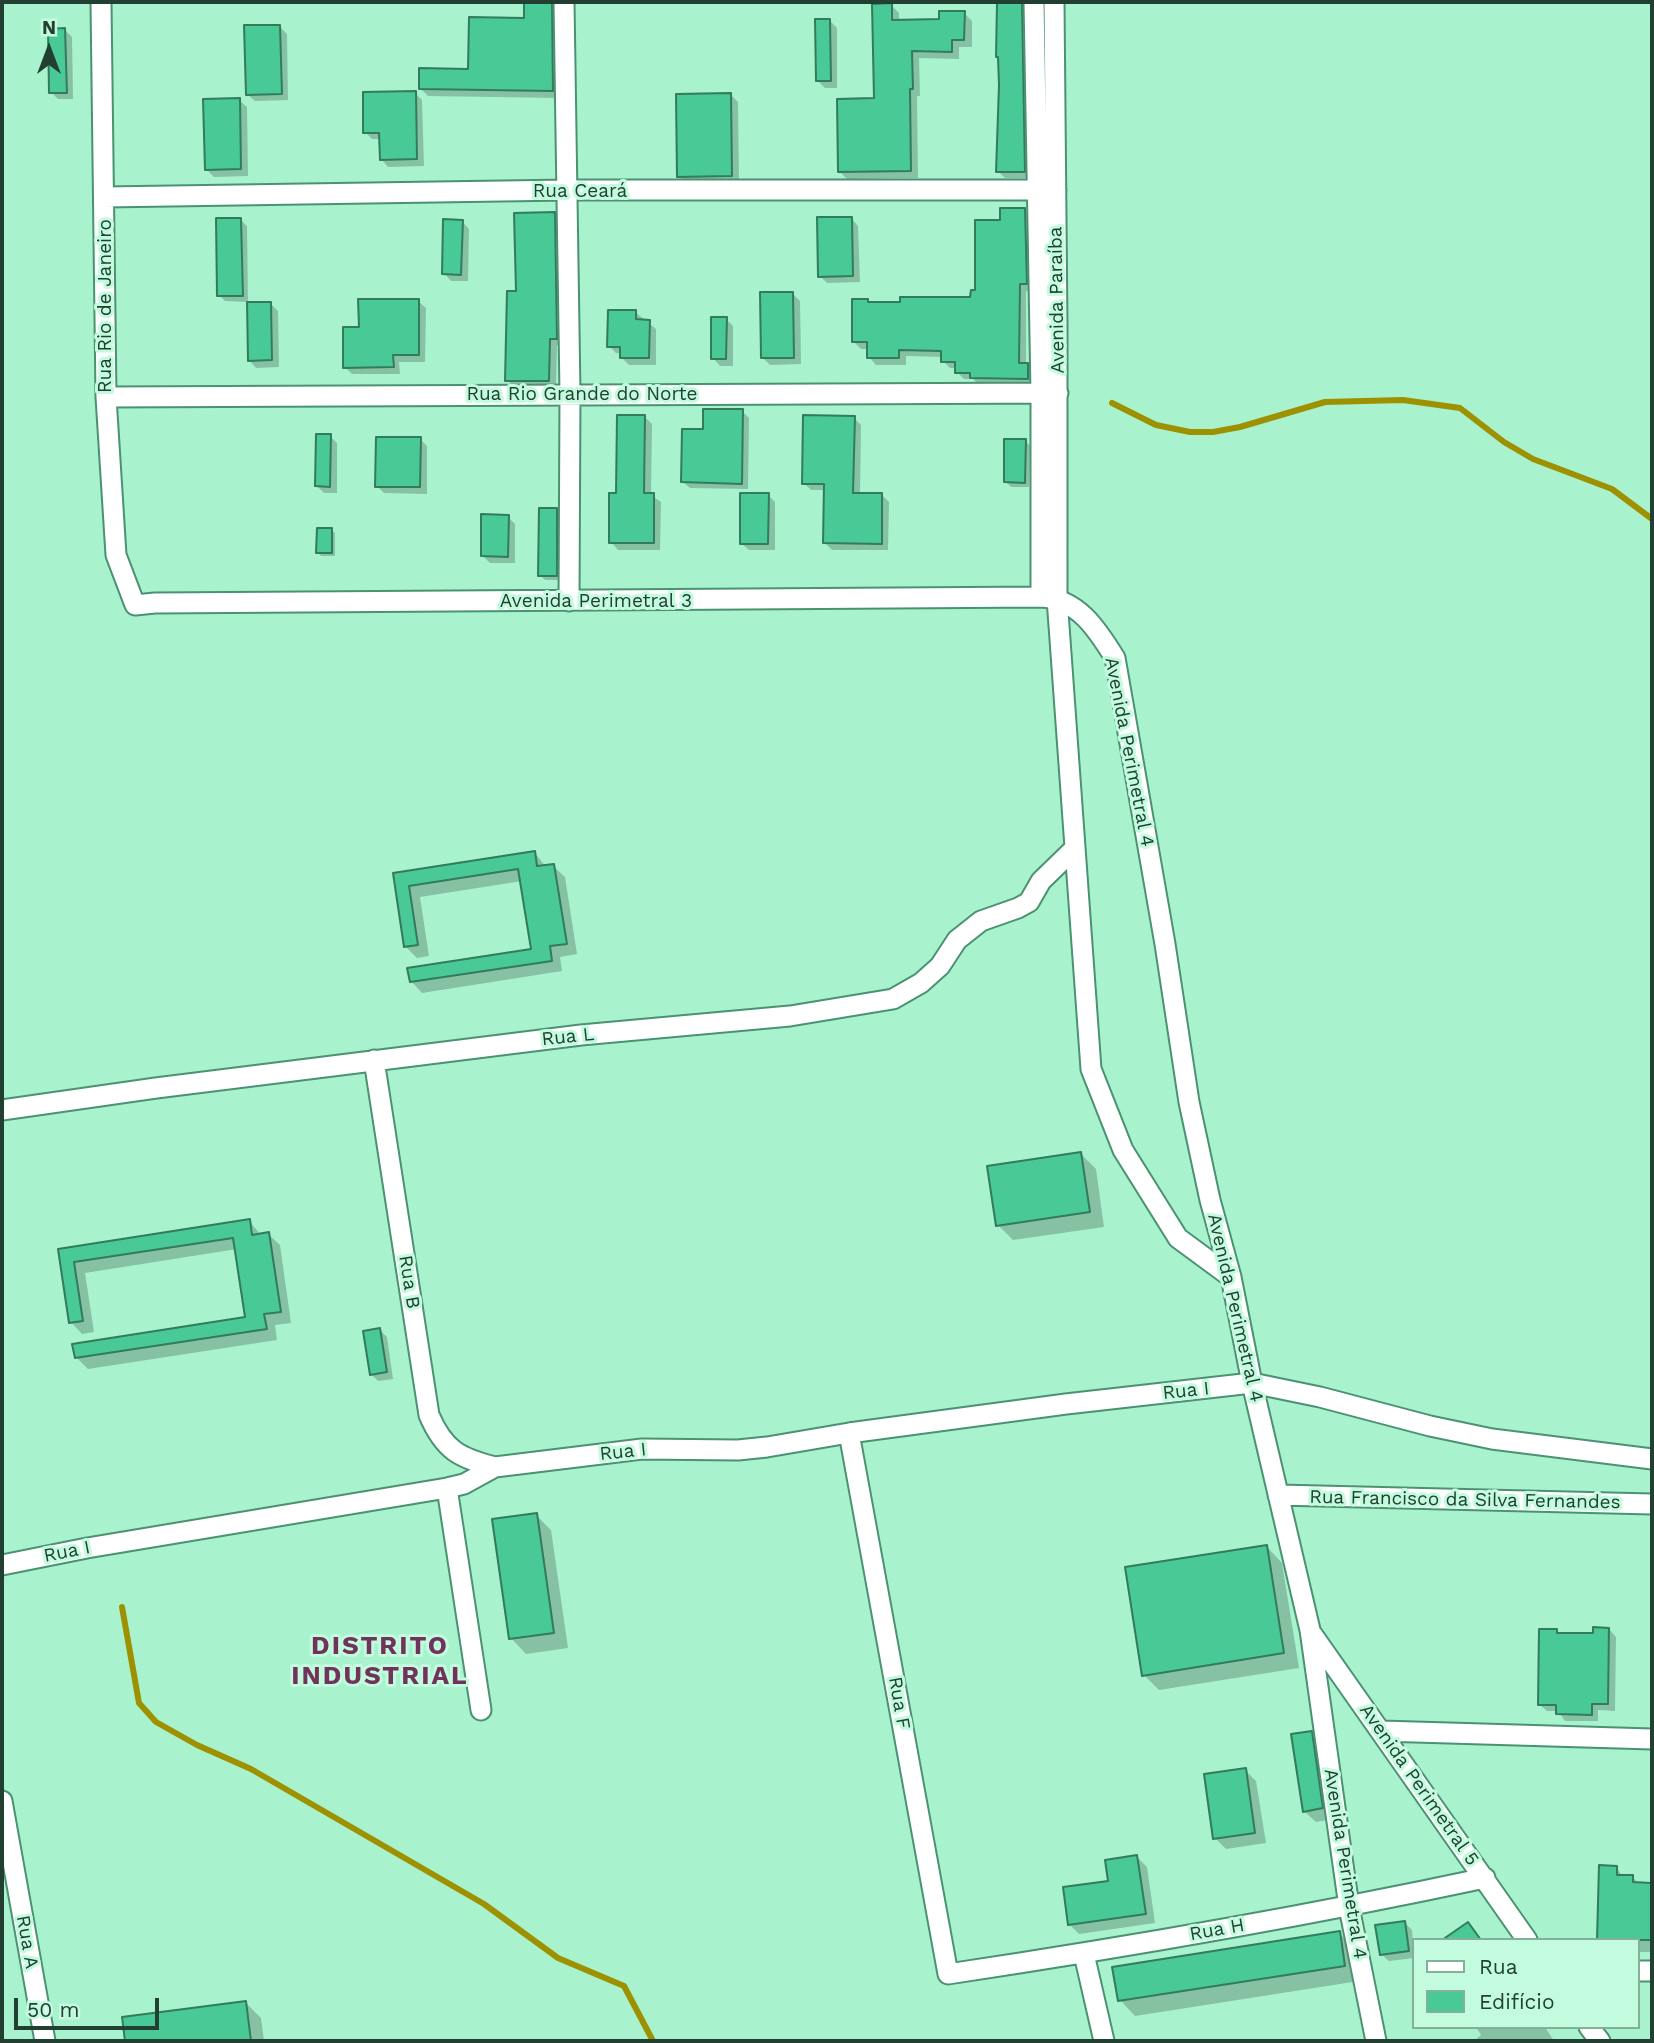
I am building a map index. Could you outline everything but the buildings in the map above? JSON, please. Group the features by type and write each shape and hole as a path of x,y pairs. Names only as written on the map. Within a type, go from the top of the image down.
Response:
{"street":[{"name":"Rua Rio de Janeiro","path":"101,2 106,397 116,555 135,606"},
{"path":"565,2 570,394 569,601"},
{"name":"Avenida Paraíba","path":"1034,2 1047,190"},
{"name":"Avenida Paraíba","path":"1054,2 1047,190 1049,598 1075,848 1091,1069 1123,1150 1178,1238 1231,1277"},
{"name":"Rua Ceará","path":"105,197 568,191 1047,190"},
{"name":"Rua Rio Grande do Norte","path":"106,397 1050,393"},
{"name":"Avenida Perimetral 3","path":"135,606 155,603 1049,598"},
{"name":"Avenida Perimetral 4","path":"1049,598 1088,619 1115,658 1161,918 1189,1102 1310,1630 1349,1907 1376,2041"},
{"name":"Rua L","path":"2,1110 144,1089 581,1035 790,1016 894,999 921,983 940,966 957,940 981,921 1029,902 1041,881 1075,848"},
{"name":"Rua B","path":"374,1060 429,1415 435,1430 452,1450 495,1467"},
{"name":"Rua I","path":"2,1565 87,1548 447,1488 464,1484 495,1467 642,1449 737,1450 1066,1404 1252,1383 1492,1439 1652,1459"},
{"name":"Rua F","path":"849,1433 948,1974"},
{"path":"447,1488 481,1710"},
{"name":"Rua Francisco da Silva Fernandes","path":"1278,1495 1652,1504"},
{"name":"Avenida Perimetral 5","path":"1310,1630 1526,1938"},
{"path":"1381,1731 1652,1740"},
{"name":"Rua A","path":"2,1801 46,2041"},
{"name":"Rua H","path":"948,1974 1084,1954 1349,1907 1485,1878"},
{"path":"1084,1954 1104,2041"}],"waterway":[{"path":"1112,403 1156,425 1190,432 1213,432 1240,427 1325,402 1403,400 1460,408 1504,442 1533,459 1612,489 1652,519"},
{"path":"122,1607 139,1703 156,1722 197,1745 251,1769 484,1904 558,1958 624,1986 653,2041"}],"district":[{"name":"DISTRITO INDUSTRIAL","path":"380,1661"}]}
